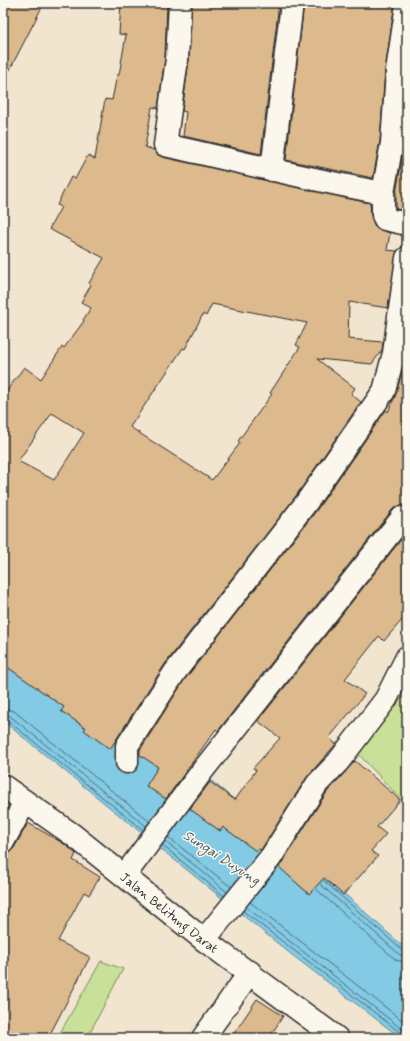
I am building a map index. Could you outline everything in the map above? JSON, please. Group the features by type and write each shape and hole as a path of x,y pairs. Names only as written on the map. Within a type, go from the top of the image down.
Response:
{"street":[{"path":"180,3 177,59 166,145 221,156 321,182 382,193"},
{"path":"272,170 292,3"},
{"path":"407,4 397,70 392,143 382,193 382,215 385,219 407,224"},
{"path":"127,762 126,746 175,672 306,503 384,391 394,353 407,258"},
{"path":"125,875 203,770 402,518"},
{"path":"204,940 271,857 317,784 338,762 386,699 407,657"},
{"name":"Jalan Belitung Darat","path":"3,786 73,835 125,875 204,940 250,972 337,1038"},
{"path":"3,842 25,802"},
{"path":"203,1038 250,972"}],"green space":[{"path":"402,698 407,700 407,806 350,745"},
{"path":"101,961 123,969 87,1038 57,1038"}],"water":[{"name":"Sungai Duyung","path":"3,603 355,903 407,950 407,1038 401,1038 292,955 3,721"}],"building":[{"path":"3,3 44,3 3,83"},
{"path":"121,3 167,3 165,58 158,108 152,107 145,147 154,150 162,157 370,203 374,225 378,229 390,233 387,250 397,251 388,308 349,302 348,339 383,342 382,350 372,364 317,359 355,388 351,394 361,402 296,496 165,664 110,749 84,730 86,728 61,711 64,707 3,664 3,396 24,367 41,379 62,347 64,348 84,321 83,320 91,308 81,302 91,285 89,283 104,258 49,229 61,207 57,205 71,177 75,179 88,155 95,159 105,99 112,100 117,75 119,75 126,35 119,34","holes":["212,304 307,323 296,345 300,347 270,393 272,394 238,441 240,443 212,480 130,427 183,348 185,349 203,314 206,316","52,413 84,433 54,480 18,461"]},
{"path":"192,3 279,3 261,154 183,136 186,112 182,111 189,60"},
{"path":"304,3 395,3 385,70 380,141 373,178 286,160"},
{"path":"404,145 407,146 407,211 396,209 396,194"},
{"path":"404,364 407,365 407,507 398,506 392,510 218,731 216,729 166,799 146,786 158,767 140,755 140,750 185,679 316,511 386,410 388,412 396,394"},
{"path":"407,532 407,614 384,641 379,636 345,679 365,694 329,738 336,744 307,777 261,850 259,849 256,851 223,827 220,831 190,809 210,782 235,800 256,770 253,768 280,738 258,721"},
{"path":"355,761 400,800 377,827 386,834 371,851 378,856 343,895 324,878 309,894 279,867 327,792"},
{"path":"28,823 66,845 76,854 73,860 100,877 89,895 84,892 58,941 90,957 48,1038 3,1038 3,854 9,853 14,848"},
{"path":"257,999 283,1016 269,1038 231,1038"}]}
